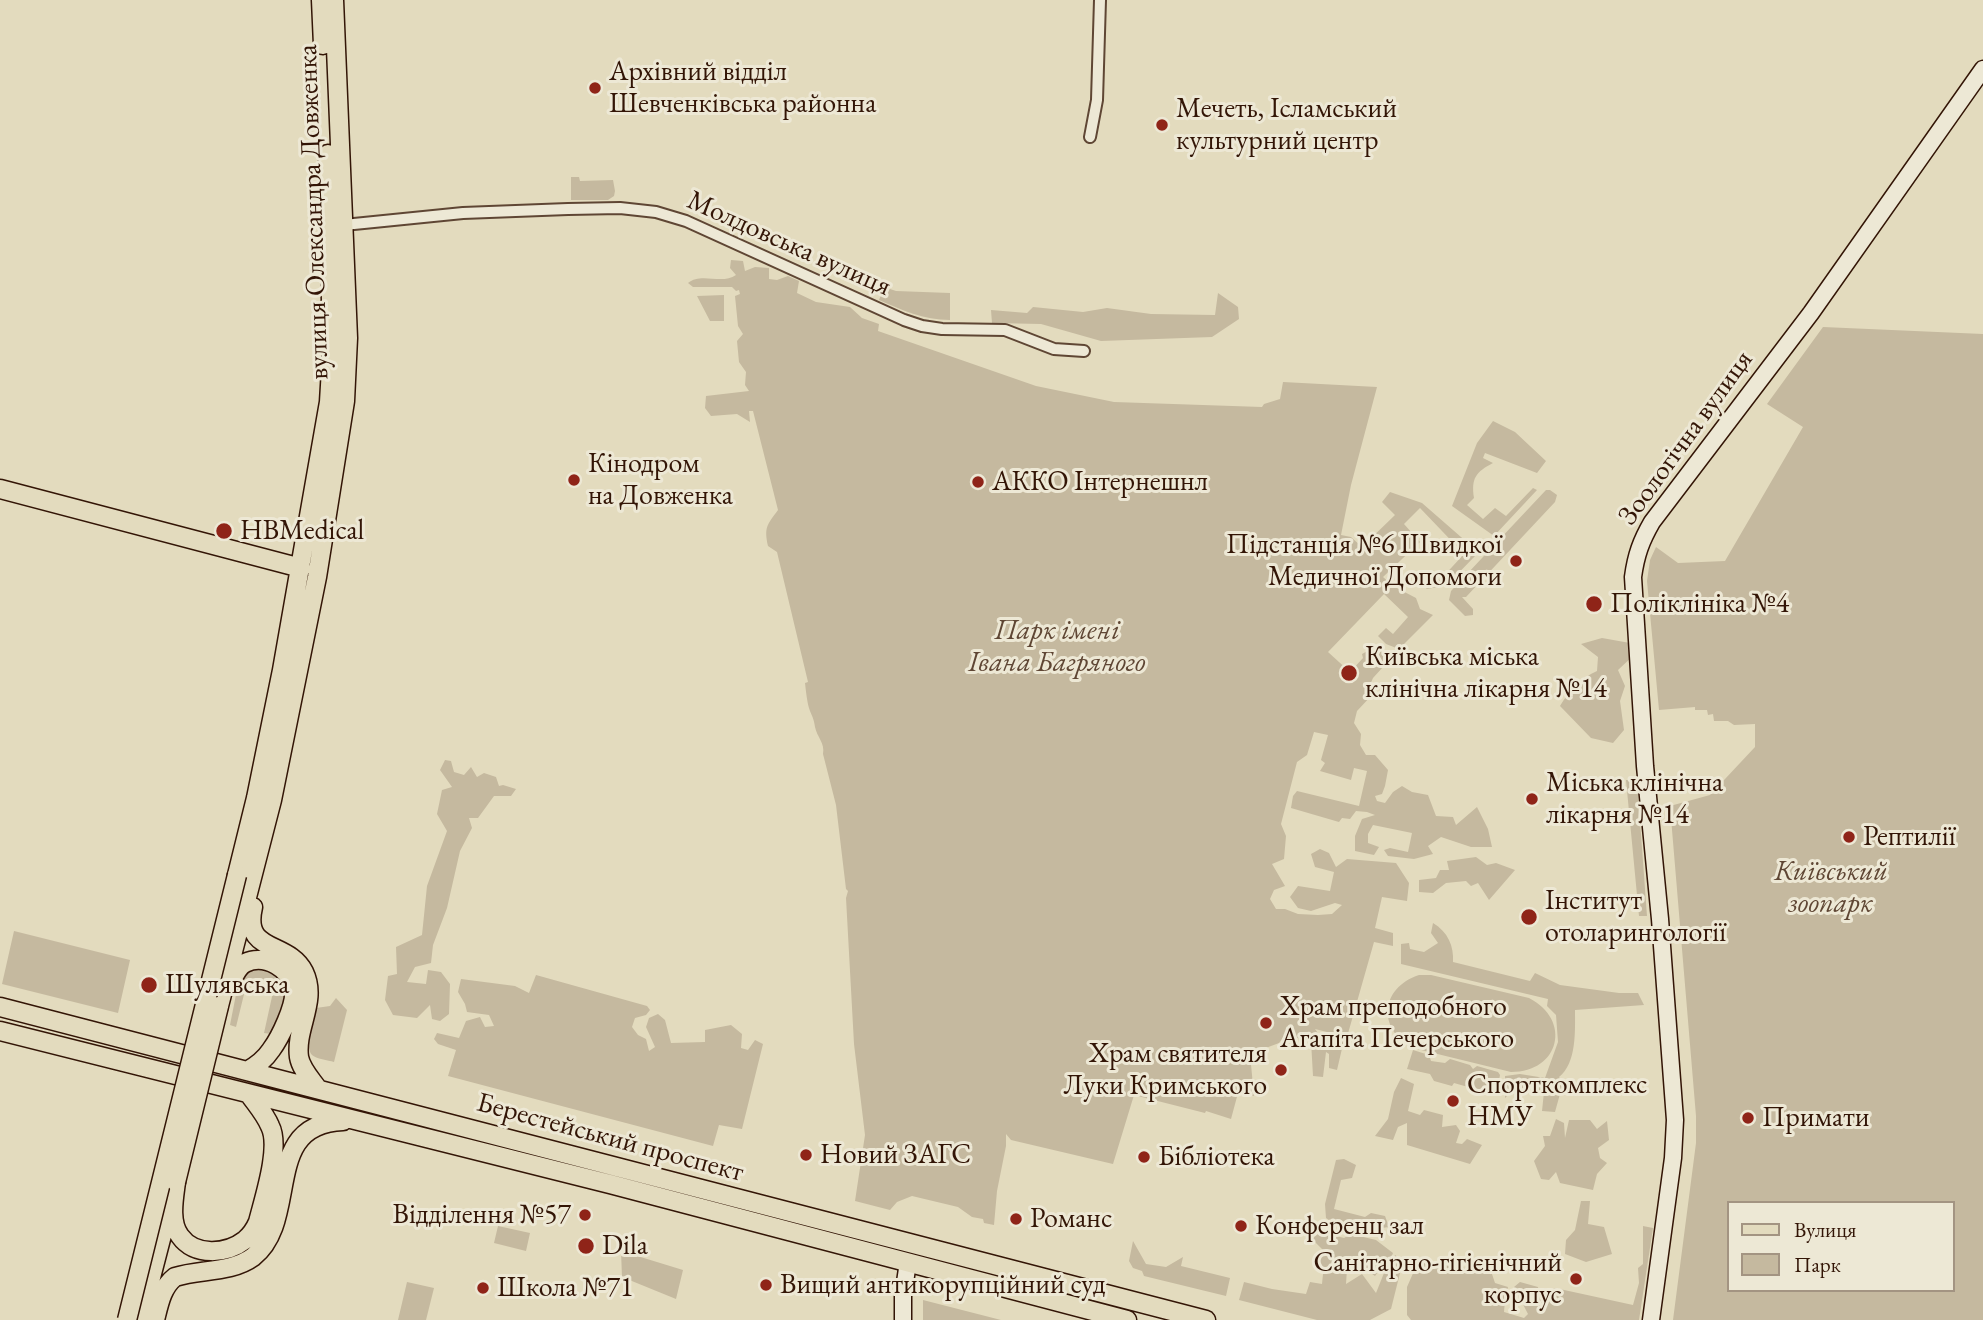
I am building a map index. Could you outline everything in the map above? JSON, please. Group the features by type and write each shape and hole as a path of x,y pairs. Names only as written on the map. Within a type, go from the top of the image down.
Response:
{"main road":[{"name":"вулиця Олександра Довженка","path":"244,875 256,796 325,431 332,365 331,229 321,0"},
{"name":"вулиця Олександра Довженка","path":"244,875 272,800 317,577 345,401 348,338 334,0"},
{"path":"0,489 301,568"},
{"path":"272,800 268,846 251,915 252,930 257,938 296,961 303,971 307,981 308,1005 300,1038 300,1060 318,1089"},
{"path":"141,1320 219,1006 244,875"},
{"path":"127,1320 244,875"},
{"path":"219,1006 239,967 246,962 268,961 278,966 286,972 294,989 295,998 272,1050 247,1071"},
{"name":"Берестейський проспект","path":"0,1007 1206,1320"},
{"name":"Берестейський проспект","path":"0,1031 623,1188 1127,1320"},
{"path":"176,1182 175,1225 180,1236 191,1247 218,1251 246,1240 253,1232 258,1222 274,1153 274,1139 271,1126 249,1094"},
{"path":"155,1320 167,1283 175,1277 237,1266 262,1248 270,1237 274,1224 290,1154 304,1134 316,1126 358,1121"}],"street":[{"path":"1090,137 1097,100 1100,0"},
{"name":"Зоологічна вулиця","path":"1651,1320 1673,1158 1675,1120 1645,766 1633,577 1636,555 1652,522 1811,313 1983,69"},
{"name":"Молдовська вулиця","path":"344,225 515,210 620,208 656,212 686,221 922,326 1005,330 1054,349 1084,351"},
{"path":"903,1320 908,1262"}],"green space":[{"path":"571,177 579,177 580,181 613,180 614,196 608,200 571,200"},
{"name":"Парк імені Івана Багряного","path":"731,260 743,261 745,271 755,267 769,268 769,279 777,280 788,276 799,281 797,293 816,302 850,307 862,318 879,324 878,331 1036,386 1114,402 1262,407 1280,399 1283,382 1377,387 1351,485 1341,535 1351,537 1362,547 1395,515 1382,502 1390,492 1422,503 1469,544 1475,556 1446,586 1426,589 1435,578 1440,580 1464,554 1420,508 1404,524 1420,542 1383,577 1393,586 1416,598 1420,609 1433,615 1399,649 1386,644 1378,636 1386,628 1393,634 1408,617 1384,594 1328,652 1350,672 1363,658 1362,654 1375,647 1393,656 1373,678 1369,687 1372,695 1357,711 1354,723 1361,734 1360,745 1366,755 1375,755 1388,770 1382,794 1375,796 1377,801 1385,803 1393,792 1402,786 1412,792 1428,795 1436,816 1453,817 1456,825 1477,807 1488,829 1492,847 1471,847 1441,837 1428,846 1433,854 1414,859 1388,856 1384,850 1390,848 1408,852 1412,833 1373,825 1368,834 1368,843 1379,847 1374,855 1355,851 1355,836 1362,819 1375,815 1356,811 1350,819 1342,818 1339,822 1291,808 1293,796 1297,791 1359,806 1367,771 1354,768 1351,780 1320,771 1325,763 1321,760 1328,735 1314,732 1307,755 1297,762 1281,824 1286,836 1284,859 1272,864 1285,886 1274,890 1270,899 1276,909 1318,915 1332,914 1342,905 1335,903 1311,911 1298,908 1290,897 1298,886 1330,891 1334,872 1315,867 1311,854 1320,849 1329,853 1336,867 1347,859 1396,863 1409,883 1407,901 1382,897 1375,928 1393,933 1393,946 1374,942 1347,1037 1315,1029 1320,1036 1344,1040 1337,1070 1329,1068 1329,1054 1326,1052 1323,1077 1313,1076 1311,1041 1285,1035 1279,1043 1250,1054 1254,1096 1238,1093 1231,1119 1134,1095 1113,1164 1011,1140 1006,1134 994,1225 972,1217 958,1207 912,1196 897,1202 890,1210 855,1201 865,1135 854,1044 846,898 848,891 836,805 823,747 808,704 805,683 808,682 777,552 768,546 767,526 778,510 753,411 749,411 750,422 737,414 711,416 705,408 706,396 749,391 745,385 746,372 739,362 737,341 743,334 738,326 735,296 740,294 739,290 736,291 732,287 693,287 688,283 699,279 724,279 736,275 730,268"},
{"path":"884,287 896,291 950,293 950,320 904,311 879,300"},
{"path":"1218,293 1238,307 1239,319 1212,337 1101,341 1041,324 992,323 991,310 1027,313 1033,307 1083,312 1107,308 1151,314 1215,315"},
{"path":"724,295 724,321 710,321 697,296"},
{"name":"Київський зоопарк","path":"1823,327 1983,334 1983,1320 1673,1320 1696,1143 1696,1116 1670,806 1710,795 1755,747 1755,724 1734,725 1728,721 1714,721 1713,714 1708,715 1707,710 1695,710 1695,707 1659,710 1647,581 1650,560 1656,547 1678,563 1725,561 1803,427 1767,404"},
{"path":"1493,421 1515,432 1546,461 1537,473 1485,453 1483,458 1493,463 1476,476 1473,485 1474,498 1467,505 1483,519 1495,508 1506,516 1533,488 1537,490 1494,536 1452,506 1477,443"},
{"path":"1546,490 1557,495 1555,502 1466,597 1462,597 1473,609 1473,615 1465,616 1449,600 1451,591"},
{"path":"1602,638 1630,643 1634,655 1618,670 1625,686 1620,701 1624,730 1613,743 1591,738 1560,706 1576,686 1597,671 1598,657 1581,644"},
{"path":"445,760 451,761 454,772 464,775 471,767 477,777 484,773 496,777 499,786 516,789 511,796 494,796 478,818 469,818 472,828 460,851 447,908 433,945 431,963 415,967 407,982 426,984 428,970 441,972 450,984 449,1014 440,1021 432,1019 430,1005 417,1018 393,1015 385,1000 388,976 397,974 396,947 422,935 427,886 447,831 437,814 442,790 452,787 440,770"},
{"path":"1626,780 1637,780 1647,916 1639,916"},
{"path":"1476,857 1487,865 1496,863 1515,870 1489,900 1478,883 1471,886 1466,881 1446,883 1433,893 1419,892 1419,880 1436,878 1440,870 1449,870 1447,861"},
{"path":"1433,923 1449,940 1453,962 1530,981 1535,973 1560,985 1638,993 1644,1005 1575,1010 1572,1055 1565,1071 1559,1077 1563,1083 1555,1112 1542,1111 1544,1092 1516,1087 1505,1098 1505,1076 1520,1074 1545,1078 1558,1042 1556,1015 1547,1006 1548,999 1401,964 1401,944 1409,943 1410,949 1424,952 1438,943 1431,933"},
{"path":"14,931 130,960 118,1013 2,984"},
{"path":"256,969 279,977 283,984 283,1003 271,1034 264,1033 275,983 248,978 236,1027 230,1025 240,974"},
{"path":"536,975 647,1006 650,1010 646,1015 635,1018 632,1027 638,1035 646,1039 649,1051 655,1047 646,1027 649,1018 658,1014 665,1020 671,1043 705,1042 705,1030 731,1025 742,1034 741,1048 748,1050 755,1040 763,1044 742,1129 719,1125 713,1146 448,1076 456,1050 438,1044 434,1039 437,1033 459,1038 466,1021 480,1017 485,1027 494,1026 489,1015 467,1012 458,992 461,979 515,986 529,993"},
{"path":"1419,975 1431,975 1529,998 1543,1007 1551,1019 1555,1031 1550,1054 1541,1064 1528,1070 1511,1072 1413,1048 1393,1030 1388,1009 1390,999 1397,989"},
{"path":"336,998 347,1010 334,1062 312,1055 309,1046 316,1008 330,1006"},
{"path":"1413,1050 1429,1055 1431,1061 1445,1063 1450,1059 1470,1065 1473,1069 1477,1066 1498,1072 1500,1075 1497,1091 1489,1093 1454,1083 1452,1086 1434,1081 1430,1074 1407,1069"},
{"path":"1401,1078 1414,1084 1408,1111 1420,1115 1424,1110 1443,1115 1442,1127 1456,1125 1460,1131 1456,1143 1462,1144 1467,1139 1482,1145 1470,1164 1407,1145 1407,1123 1398,1127 1393,1140 1375,1136 1388,1119 1394,1092"},
{"path":"1556,1119 1564,1123 1565,1138 1569,1120 1590,1120 1597,1129 1607,1121 1609,1140 1598,1148 1600,1158 1607,1163 1597,1174 1593,1190 1560,1183 1556,1172 1549,1180 1541,1179 1534,1161 1545,1146 1543,1136 1550,1136"},
{"path":"1344,1159 1356,1165 1352,1178 1341,1180 1334,1209 1365,1217 1371,1213 1385,1216 1389,1227 1374,1229 1372,1234 1339,1227 1326,1218 1325,1204 1336,1160"},
{"path":"1581,1201 1590,1201 1588,1224 1604,1227 1612,1254 1586,1262 1565,1254 1566,1240 1575,1230"},
{"path":"498,1226 530,1233 526,1251 494,1243"},
{"path":"1643,1226 1653,1228 1639,1320 1411,1320 1407,1315 1407,1287 1418,1262 1456,1266 1492,1274 1495,1283 1508,1287 1504,1312 1524,1318 1528,1314 1514,1287 1520,1282 1538,1287 1539,1296 1545,1296 1555,1288 1633,1305 1639,1283 1638,1268 1643,1264"},
{"path":"1320,1232 1344,1238 1351,1234 1376,1240 1393,1253 1388,1265 1382,1267 1375,1276 1362,1267 1347,1269 1346,1284 1362,1274 1376,1293 1384,1273 1390,1274 1395,1255 1403,1261 1391,1309 1370,1320 1317,1320 1239,1300 1244,1282 1306,1294 1310,1282 1322,1284 1323,1274 1315,1269 1316,1258 1325,1252 1312,1239"},
{"path":"1133,1241 1146,1264 1166,1267 1183,1257 1181,1266 1230,1278 1226,1296 1144,1276 1142,1271 1133,1268 1129,1261"},
{"path":"621,1251 683,1270 676,1299 622,1277"},
{"path":"407,1282 434,1288 426,1320 398,1320"},
{"path":"923,1300 1001,1320 923,1320"}],"place":[{"name":"Архівний відділ Шевченківська районна","path":"595,88"},
{"name":"Мечеть, Ісламський культурний центр","path":"1162,125"},
{"name":"Кінодром на Довженка","path":"574,480"},
{"name":"АККО Інтернешнл","path":"978,482"},
{"name":"HBMedical","path":"224,531"},
{"name":"Підстанція №6 Швидкої Медичної Допомоги","path":"1516,561"},
{"name":"Поліклініка №4","path":"1594,604"},
{"name":"Київська міська клінічна лікарня №14","path":"1349,673"},
{"name":"Міська клінічна лікарня №14","path":"1532,799"},
{"name":"Рептилії","path":"1849,837"},
{"name":"Інститут отоларингології","path":"1529,917"},
{"name":"Шулявська","path":"149,985"},
{"name":"Храм преподобного Агапіта Печерського","path":"1266,1023"},
{"name":"Храм святителя Луки Кримського","path":"1281,1070"},
{"name":"Спорткомплекс НМУ","path":"1453,1101"},
{"name":"Примати","path":"1748,1118"},
{"name":"Новий ЗАГС","path":"806,1155"},
{"name":"Бібліотека","path":"1144,1157"},
{"name":"Відділення №57","path":"585,1215"},
{"name":"Романс","path":"1016,1219"},
{"name":"Конференц зал","path":"1241,1226"},
{"name":"Dila","path":"586,1246"},
{"name":"Санітарно-гігієнічний корпус","path":"1576,1279"},
{"name":"Вищий антикорупційний суд","path":"766,1285"},
{"name":"Школа №71","path":"483,1288"}]}
